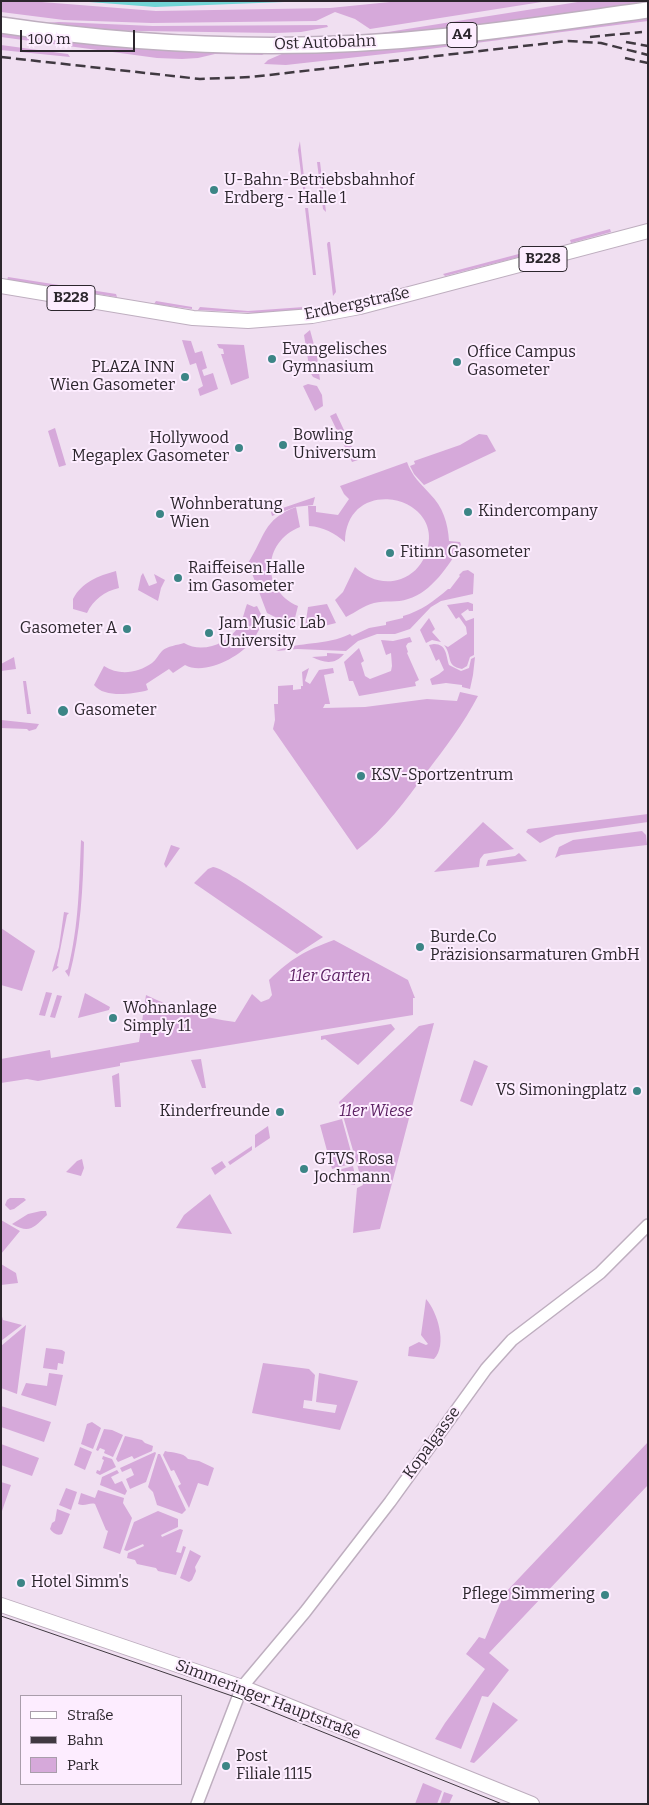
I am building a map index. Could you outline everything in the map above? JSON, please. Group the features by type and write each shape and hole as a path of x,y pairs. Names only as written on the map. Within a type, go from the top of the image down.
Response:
{"highway":[{"name":"Ost Autobahn","path":"1,25 82,35 208,44 359,43 449,36 648,10"}],"main road":[{"name":"Erdbergstraße","path":"1,286 194,318 248,321 312,316 360,307 648,232"},
{"name":"Simmeringer Hauptstraße","path":"1,1605 242,1687 532,1804"}],"street":[{"name":"Kopalgasse","path":"197,1804 242,1687 305,1612 390,1502 497,1355 536,1320 600,1273 648,1225"}],"green space":[{"path":"1,1 29,1 156,11 330,8 400,1 548,1 370,29 355,19 335,12 316,21 151,23 64,20 1,12"},
{"path":"584,1 648,1 648,3 473,28 304,41 190,36 307,38 369,35"},
{"path":"648,17 648,21 429,49 286,65 264,64 268,60 284,53 366,50 499,37 500,39 508,38 508,36"},
{"path":"59,22 153,26 327,25 328,27 301,32 276,33 75,30 28,24"},
{"path":"1,33 78,43 186,52 266,53 262,55 215,54 182,59 157,58 1,37"},
{"path":"1,45 68,54 70,57 1,50"},
{"path":"300,141 307,204 305,204 298,150"},
{"path":"317,162 320,162 326,212 323,209"},
{"path":"305,208 308,208 316,275 313,275"},
{"path":"610,229 611,232 571,243 570,240"},
{"path":"330,242 336,292 333,296 327,244"},
{"path":"530,251 531,254 445,276 443,274"},
{"path":"8,277 116,294 117,297 7,280"},
{"path":"156,301 192,307 192,309 154,304"},
{"path":"200,307 248,311 304,307 307,310 257,313 198,310"},
{"path":"310,330 317,356 320,380 313,377 310,372 304,335"},
{"path":"182,340 191,341 195,353 202,351 207,368 202,370 204,376 213,373 218,389 200,396 198,389 203,386 196,363 190,365"},
{"path":"217,344 244,345 249,378 231,385 221,354 224,354 223,349 219,348"},
{"path":"308,384 317,386 322,395 323,406 315,411 303,386"},
{"path":"336,413 358,460 352,462 330,416"},
{"path":"55,428 66,465 59,467 48,431"},
{"path":"479,434 487,435 496,451 424,485 414,474 410,466 415,464 414,461 460,445"},
{"path":"407,462 414,475 435,499 441,510 446,522 449,541 460,542 461,545 439,577 425,590 404,600 374,603 346,617 335,600 343,592 355,567 365,575 376,580 395,581 412,573 421,564 425,556 429,535 424,519 411,507 395,500 378,500 362,506 350,520 345,542 328,531 309,526 308,506 316,506 316,512 338,515 349,499 340,486"},
{"path":"315,497 313,505 295,507 272,516 271,512"},
{"path":"296,507 300,527 287,534 278,543 273,554 271,566 272,578 277,589 286,599 298,606 293,626 267,613 248,563 271,523 277,517"},
{"path":"468,570 474,574 473,594 441,601 431,607 410,629 395,634 377,634 358,641 346,651 297,649 276,651 341,638 350,634 352,636 369,628 386,625 386,622 403,618 403,616 421,608 450,589 459,575 463,571"},
{"path":"116,571 119,588 109,591 100,597 87,613 73,609 73,599 81,588 97,578"},
{"path":"143,573 149,586 157,583 154,574 165,580 158,601 138,590"},
{"path":"468,602 473,604 473,611 468,609 461,614 466,621 474,618 474,655 470,657 467,666 462,669 453,666 444,645 448,647 467,634 466,627 459,617 456,619 447,605"},
{"path":"247,604 254,607 257,606 264,620 252,641 231,659 202,668 193,668 185,665 173,673 169,669 146,684 148,690 139,692 118,694 104,692 94,685 104,666 122,672 135,671 152,663 164,649 170,647 184,643 199,648 222,642 239,626"},
{"path":"327,604 336,623 316,628 305,628 308,607"},
{"path":"429,618 435,629 432,632 441,642 432,640 426,643 420,630"},
{"path":"410,637 412,642 406,646 407,653 419,680 415,682 416,686 359,696 353,681 349,681 344,662 359,648 364,661 361,663 365,676 370,679 391,671 391,653 386,655 381,640 393,641"},
{"path":"434,644 444,648 449,665 461,671 469,668 471,659 475,657 470,689 462,687 462,685 446,683 432,685 430,679 444,670 439,659 436,661 429,645"},
{"path":"327,653 344,654 341,658 329,662 312,657 327,656"},
{"path":"14,657 16,669 1,671 1,664"},
{"name":"KSV-Sportzentrum","path":"309,668 305,681 310,684 319,670 333,668 334,673 324,675 330,704 325,704 323,708 365,707 427,699 457,701 460,692 478,696 454,735 402,804 386,824 357,850 273,729 275,720 274,704 278,704 278,686 293,685 293,690 301,689 301,686 303,686 302,672"},
{"path":"23,681 26,681 31,714 27,714"},
{"path":"1,720 39,724 36,729 29,731 27,729 1,728"},
{"path":"648,814 648,822 556,835 540,843 526,832 528,829"},
{"path":"483,822 514,849 484,854 480,859 479,867 434,872"},
{"path":"642,831 646,835 647,845 561,855 555,858 559,847 573,840"},
{"path":"81,840 84,842 81,910 69,977 65,971 68,969 72,952 76,921"},
{"path":"171,845 180,848 166,868 164,864"},
{"path":"519,853 527,861 486,866 488,860 515,856"},
{"path":"213,867 249,886 323,937 297,954 194,883 208,869"},
{"path":"64,912 69,913 67,915 57,966 59,967 52,972 59,947"},
{"path":"1,928 35,951 22,991 1,985"},
{"name":"11er Garten","path":"334,940 408,980 415,998 413,998 413,1015 120,1063 120,1066 38,1081 27,1079 1,1083 1,1059 50,1050 51,1058 139,1042 146,995 189,1012 235,1022 252,994 261,1002 269,999 272,995 269,980 285,966 306,952"},
{"path":"46,992 52,993 45,1016 39,1015"},
{"path":"85,993 110,1007 109,1010 78,1018"},
{"path":"57,995 62,996 55,1018 50,1017"},
{"name":"11er Wiese","path":"434,1023 380,1229 353,1233 357,1188 363,1185 339,1102 419,1026"},
{"path":"391,1024 395,1029 358,1065 325,1039 321,1040 321,1036"},
{"path":"201,1059 206,1088 202,1088 191,1060"},
{"path":"474,1060 488,1066 472,1106 460,1101"},
{"path":"119,1073 121,1107 115,1107 112,1076"},
{"path":"342,1119 354,1163 332,1169 320,1125"},
{"path":"268,1126 270,1138 255,1148 255,1135"},
{"path":"252,1146 252,1150 230,1165 228,1162"},
{"path":"82,1159 84,1168 81,1176 66,1172 77,1161"},
{"path":"222,1161 226,1167 215,1175 211,1168"},
{"path":"353,1166 356,1180 355,1185 340,1182 338,1170"},
{"path":"210,1194 232,1234 176,1228 184,1215"},
{"path":"10,1198 24,1198 26,1200 10,1210 5,1205"},
{"path":"46,1211 47,1215 31,1228 23,1229 12,1224 28,1214"},
{"path":"1,1220 20,1231 1,1254"},
{"path":"1,1264 16,1273 18,1283 1,1285"},
{"path":"426,1299 434,1311 441,1337 438,1353 434,1359 408,1356 409,1347 419,1342 428,1344 421,1335"},
{"path":"1,1313 3,1320 22,1325 1,1341"},
{"path":"26,1325 17,1394 1,1388 1,1346"},
{"path":"46,1348 65,1352 63,1364 58,1363 57,1370 43,1368"},
{"path":"263,1363 309,1369 315,1375 312,1401 304,1400 303,1408 335,1413 337,1405 316,1402 319,1373 358,1381 340,1430 252,1413"},
{"path":"49,1373 63,1375 56,1406 21,1395 26,1383 47,1386"},
{"path":"1,1406 51,1422 44,1442 1,1427"},
{"path":"92,1422 101,1428 93,1449 81,1444 87,1424"},
{"path":"104,1429 123,1435 113,1457 104,1453 105,1450 100,1448 98,1451 96,1450"},
{"path":"125,1436 142,1440 153,1446 152,1451 134,1459 132,1456 118,1462 116,1459"},
{"path":"648,1442 648,1485 489,1653 509,1670 488,1697 482,1696 461,1749 435,1739 485,1669 466,1654 479,1637 485,1639 504,1594"},
{"path":"1,1444 39,1458 32,1476 1,1465"},
{"path":"80,1447 92,1452 85,1470 74,1465"},
{"path":"165,1451 180,1454 188,1459 199,1461 214,1468 208,1486 198,1483 189,1508 178,1486 181,1484 174,1470 171,1471 163,1455"},
{"path":"155,1452 146,1482 130,1489 126,1479 134,1475 131,1468 122,1472 120,1468"},
{"path":"158,1454 160,1454 186,1510 182,1514 157,1505 153,1492 148,1487"},
{"path":"103,1456 112,1459 116,1467 100,1475 96,1473 97,1470 100,1471 104,1460 102,1459"},
{"path":"117,1470 119,1473 111,1477 115,1484 122,1481 127,1491 125,1495 100,1485 102,1477"},
{"path":"1,1482 11,1485 1,1514"},
{"path":"66,1488 77,1492 71,1510 59,1505"},
{"path":"98,1490 124,1498 123,1503 132,1518 120,1554 103,1548 108,1531 95,1504 78,1504 81,1493 95,1498"},
{"path":"57,1509 70,1514 60,1535 55,1534 50,1529 55,1521"},
{"path":"158,1511 178,1519 178,1527 161,1535 162,1537 180,1529 183,1530 176,1552 181,1553 183,1546 186,1547 176,1575 137,1564 135,1560 127,1558 128,1553 144,1546 143,1544 127,1551 124,1550 134,1522"},
{"path":"190,1550 201,1556 195,1567 196,1571 192,1580 189,1582 180,1578"},
{"path":"493,1702 518,1720 474,1763 470,1762"},
{"path":"423,1783 442,1791 437,1804 415,1804"},
{"path":"444,1792 453,1795 449,1804 440,1804"}],"shaded area":[{"path":"76,1 310,1 155,7"}],"tram line":[{"path":"1,1616 238,1698 502,1804"}],"railway":[{"path":"590,37 642,32"},
{"path":"1,57 200,79 251,77 568,41 601,43 648,55"},
{"path":"626,42 648,46"},
{"path":"625,58 648,63"}],"place":[{"name":"U-Bahn-Betriebsbahnhof Erdberg - Halle 1","path":"214,190"},
{"name":"Evangelisches Gymnasium","path":"272,359"},
{"name":"Office Campus Gasometer","path":"457,362"},
{"name":"PLAZA INN Wien Gasometer","path":"185,377"},
{"name":"Bowling Universum","path":"283,445"},
{"name":"Hollywood Megaplex Gasometer","path":"239,448"},
{"name":"Kindercompany","path":"468,512"},
{"name":"Wohnberatung Wien","path":"160,514"},
{"name":"Fitinn Gasometer","path":"390,553"},
{"name":"Raiffeisen Halle im Gasometer","path":"178,578"},
{"name":"Gasometer A","path":"127,629"},
{"name":"Jam Music Lab University","path":"209,633"},
{"name":"Gasometer","path":"63,711"},
{"name":"KSV-Sportzentrum","path":"361,776"},
{"name":"Burde.Co Präzisionsarmaturen GmbH","path":"420,947"},
{"name":"Wohnanlage Simply 11","path":"113,1018"},
{"name":"VS Simoningplatz","path":"637,1091"},
{"name":"Kinderfreunde","path":"280,1112"},
{"name":"GTVS Rosa Jochmann","path":"304,1169"},
{"name":"Hotel Simm's","path":"21,1583"},
{"name":"Pflege Simmering","path":"605,1595"},
{"name":"Post Filiale 1115","path":"226,1766"}]}
